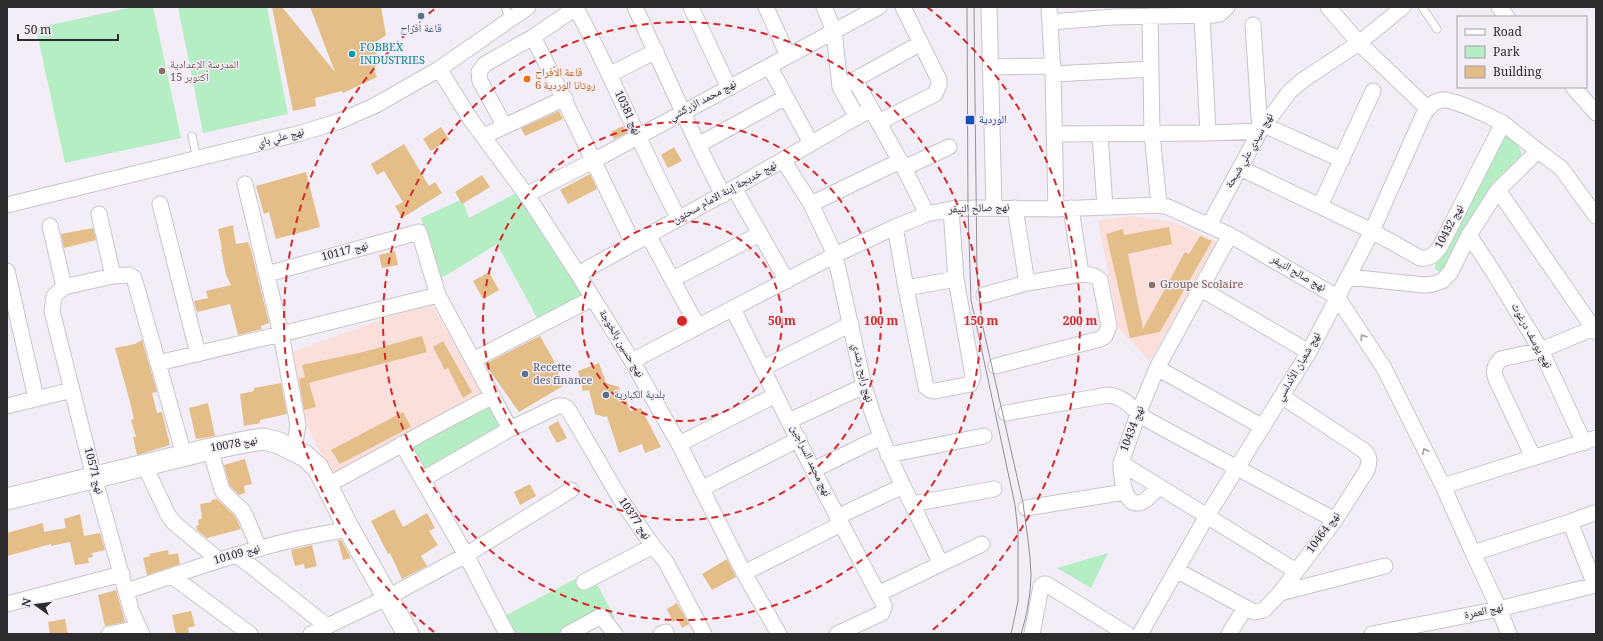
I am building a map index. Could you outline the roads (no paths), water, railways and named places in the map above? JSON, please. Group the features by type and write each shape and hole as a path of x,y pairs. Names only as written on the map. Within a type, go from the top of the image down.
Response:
{"street":[{"name":"نهج علي باي","path":"7,205 301,133 340,121 376,106 439,70 508,13 528,7"},
{"path":"504,125 480,81 479,72 485,64 532,37 577,7"},
{"name":"نهج 10381","path":"577,7 657,177 679,218"},
{"path":"635,7 698,145 728,191 760,234 787,281"},
{"path":"691,7 729,88"},
{"path":"766,7 788,56"},
{"path":"824,7 834,31 840,87 857,116"},
{"name":"نهج محمد الزركشي","path":"526,194 593,161 879,7"},
{"path":"879,122 935,94 939,85 939,80 902,7"},
{"path":"989,7 994,208"},
{"path":"1081,274 1063,208 1054,134 1050,14 1111,12 1150,16 1177,12 1202,16 1220,14 1227,7"},
{"path":"1328,7 1359,43 1427,108 1436,102 1447,101 1488,115 1503,123 1561,168 1596,216"},
{"name":"نهج سيدي علي شيحة","path":"1209,225 1262,128 1290,91 1303,80 1359,43 1404,7"},
{"path":"1499,7 1506,16"},
{"path":"1150,16 1152,133 1159,205"},
{"path":"1202,16 1208,133"},
{"path":"1253,25 1262,128"},
{"path":"532,37 564,98 633,243"},
{"path":"840,87 921,43"},
{"path":"609,75 656,51"},
{"path":"769,66 811,143"},
{"path":"990,67 1053,70 1151,69"},
{"name":"نهج حسين بالخوجة","path":"439,70 467,114 526,194 632,361 679,444 744,573 779,634"},
{"path":"855,80 879,122 927,214"},
{"path":"1574,88 1596,113"},
{"path":"1320,206 1373,91"},
{"path":"698,145 786,96"},
{"path":"484,136 504,125 564,98"},
{"name":"نهج شعبان الأندلسي","path":"1140,634 1207,516 1283,397 1309,352 1372,231 1427,108"},
{"name":"نهج خديجة إبنة الامام سحنون","path":"578,274 784,160 871,109"},
{"name":"نهج 10432","path":"1240,168 1372,231 1420,258 1430,257 1435,254 1440,247 1503,123"},
{"path":"1054,134 1100,135 1208,133 1262,128 1342,160"},
{"path":"1100,135 1105,206"},
{"path":"811,204 902,165 949,147"},
{"path":"1348,277 1424,285 1442,281 1450,273 1469,235 1498,190 1538,151"},
{"name":"نهج رابح رشدي","path":"784,160 811,204 835,255 864,386 881,437 888,455 940,563"},
{"path":"245,184 281,334 298,425 294,449"},
{"path":"1498,190 1595,329 1541,350 1501,359 1494,368 1496,379 1533,457"},
{"path":"160,204 198,354"},
{"name":"نهج صالح النيفر","path":"632,361 835,255 895,226 927,214 951,209 1159,205 1177,210 1230,235 1337,297"},
{"path":"1015,208 1027,283"},
{"path":"895,226 926,387 935,391 970,384 973,376 956,280 951,209"},
{"path":"99,214 113,276"},
{"path":"50,226 64,287 113,276 129,275 134,278 184,455"},
{"name":"نهج 10117","path":"266,274 419,232 438,294 510,429"},
{"path":"673,280 760,234"},
{"path":"648,235 698,327"},
{"name":"نهج 10434","path":"1230,235 1157,368 1138,414 1121,463 1296,571"},
{"name":"نهج يوسف درغوث","path":"1469,235 1541,350 1590,440"},
{"path":"7,271 36,398"},
{"path":"984,295 1027,283 1081,274 1091,274 1100,280 1109,326 1105,336 1100,339 996,366"},
{"path":"906,288 956,280"},
{"name":"نهج 10571","path":"64,287 54,296 52,311 94,477 132,613 140,631"},
{"path":"1201,289 1309,352"},
{"path":"158,363 281,334 438,294"},
{"path":"1337,297 1384,368 1442,486 1499,609 1508,634"},
{"path":"473,360 593,298"},
{"name":"نهج محمد السراجين","path":"733,309 884,608 882,613 837,634"},
{"path":"763,368 851,324"},
{"path":"1157,368 1263,427"},
{"path":"790,421 864,386"},
{"path":"7,406 72,390"},
{"path":"1006,413 1108,394 1123,399 1138,414 1237,469 1335,520"},
{"path":"679,444 776,395"},
{"path":"328,486 402,444 493,396"},
{"name":"نهج 10464","path":"1176,570 1244,608 1254,612 1260,612 1270,605 1335,520 1367,470 1370,462 1369,454 1283,397"},
{"name":"نهج 10377","path":"510,429 558,406 563,406 568,409 621,500 652,546 666,562 704,634"},
{"path":"423,479 510,429"},
{"path":"888,455 984,436"},
{"path":"813,470 881,437"},
{"name":"نهج 10078","path":"7,499 144,464 210,449 264,439 279,443 294,449 305,456 318,468 349,529 408,634"},
{"path":"701,489 799,439"},
{"path":"1442,486 1590,440"},
{"path":"402,444 466,555 507,634"},
{"path":"210,449 222,490 242,510 259,549"},
{"path":"1121,463 1122,481 1125,492 1132,501 1139,503 1143,501 1159,487"},
{"path":"144,464 168,515 174,523 219,560"},
{"path":"744,573 903,486"},
{"path":"912,504 994,489"},
{"path":"311,634 388,597 466,555 571,490"},
{"path":"1026,508 1125,492"},
{"path":"1473,553 1594,513"},
{"path":"1570,522 1595,585"},
{"name":"نهج 10109","path":"127,591 219,560 300,538 349,529"},
{"path":"878,594 982,544"},
{"path":"584,582 652,546"},
{"path":"237,555 327,626"},
{"path":"1280,592 1385,566"},
{"path":"7,604 122,574"},
{"path":"172,576 250,634"},
{"path":"1032,634 1042,584 1046,584 1127,634"},
{"name":"نهج العمرة","path":"1372,634 1499,609 1595,585"},
{"path":"1229,634 1244,608"},
{"path":"132,613 155,634"},
{"path":"568,634 601,616 615,634"},
{"path":"109,634 140,631"}],"lane":[{"path":"1422,7 1437,29"},
{"path":"192,136 197,159"}],"tram line":[{"path":"967,7 968,208 971,300 1015,505 1018,532 1018,601 1011,634"},
{"path":"974,7 977,274 982,323 1023,503 1028,538 1031,573 1030,588 1027,612 1021,634"}],"place":[{"name":"قاعة أفراح","path":"421,16"},
{"name":"FOBBEX INDUSTRIES","path":"352,54"},
{"name":"المدرسة الإعدادية 15 أكتوبر","path":"162,71"},
{"name":"قاعة الأفراح روتانا الوردية 6","path":"527,79"},
{"name":"الوردية","path":"970,120"},
{"name":"Groupe Scolaire","path":"1152,285"},
{"name":"Recette des finance","path":"525,374"},
{"name":"بلدية الكبارية","path":"606,395"}]}
